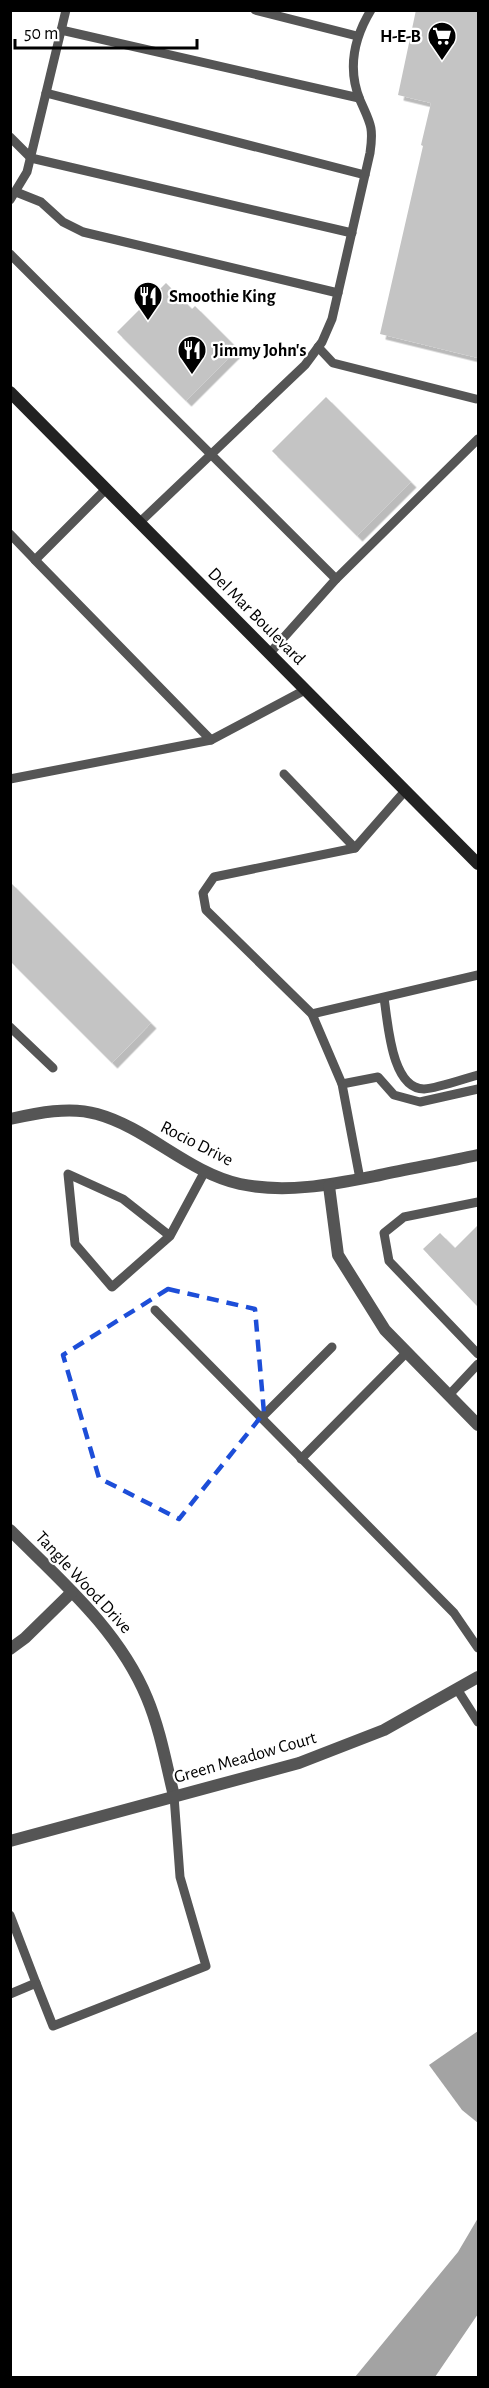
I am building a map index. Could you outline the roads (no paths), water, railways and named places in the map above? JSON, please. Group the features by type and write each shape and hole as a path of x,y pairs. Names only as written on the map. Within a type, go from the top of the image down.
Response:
{"main road":[{"name":"Del Mar Boulevard","path":"10,392 478,864"}],"street":[{"name":"Rocio Drive","path":"10,1119 70,1111 96,1113 124,1125 205,1172 238,1183 268,1188 329,1186 478,1155"},
{"path":"329,1186 338,1255 385,1330 478,1425"},
{"name":"Tangle Wood Drive","path":"10,1530 106,1629 134,1672 147,1698 155,1722 174,1796"},
{"path":"10,1649 26,1638 72,1592"},
{"name":"Green Meadow Court","path":"10,1841 299,1763 384,1730 478,1677"}],"lane":[{"path":"66,10 31,158 27,172 13,196 41,202 63,222 83,232 338,293"},
{"path":"255,10 357,36"},
{"path":"139,523 305,364 318,347 332,319 373,134 369,117 359,98 353,69 357,36 371,10"},
{"path":"62,30 359,98"},
{"path":"46,93 365,175"},
{"path":"10,137 31,158 352,233"},
{"path":"10,254 336,579"},
{"path":"318,347 333,363 476,399"},
{"path":"269,654 336,579 478,439"},
{"path":"35,560 106,489"},
{"path":"10,534 211,740"},
{"path":"10,778 211,740 305,690"},
{"path":"284,774 355,848"},
{"path":"360,1179 342,1084 312,1014 206,910 202,893 214,877 355,848 405,791"},
{"path":"312,1014 478,975"},
{"path":"384,998 396,1067 408,1084 423,1089 478,1075"},
{"path":"10,1027 53,1068"},
{"path":"342,1084 378,1077 394,1095 420,1102 478,1089"},
{"path":"170,1236 123,1199 68,1174 75,1244 112,1287 170,1236 205,1172"},
{"path":"478,1202 404,1217 384,1233 389,1261 478,1354"},
{"path":"155,1310 454,1613 478,1648"},
{"path":"261,1418 332,1347"},
{"path":"301,1459 407,1352"},
{"path":"449,1395 478,1364"},
{"path":"457,1689 478,1722"},
{"path":"10,1915 53,2026 206,1966 180,1877 174,1796"},
{"path":"10,1994 36,1983"}],"place":[{"name":"H-E-B","path":"442,62"},
{"name":"Smoothie King","path":"148,322"},
{"name":"Jimmy John's","path":"192,376"}]}
